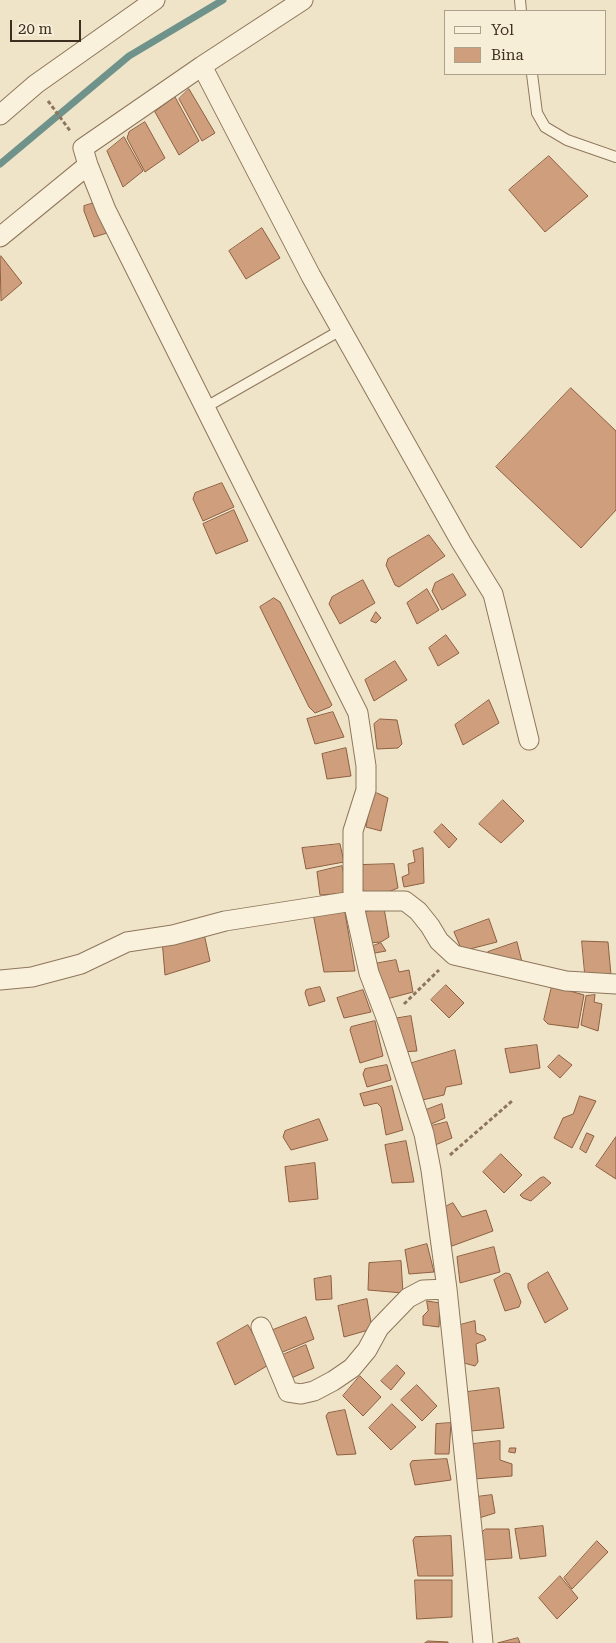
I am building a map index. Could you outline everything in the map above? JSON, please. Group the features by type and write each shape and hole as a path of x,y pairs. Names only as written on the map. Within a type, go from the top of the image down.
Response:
{"street":[{"path":"0,115 36,84 154,0"},
{"path":"0,236 85,157 202,66 303,0"},
{"path":"202,66 311,276 493,594 529,740"},
{"path":"85,157 106,210 358,713 366,766 366,790 353,831 353,901 368,973 387,1020 424,1134 431,1170 447,1289 482,1643"},
{"path":"0,980 32,977 81,964 127,942 173,935 225,921 353,901 405,902 418,911 430,926 438,941 454,955 566,981 616,984"},
{"path":"261,1327 288,1392 300,1394 314,1391 352,1368 367,1350 378,1328 408,1298 423,1290 447,1289"}],"lane":[{"path":"532,75 537,113 545,127 567,140 616,158"},
{"path":"206,407 341,330"}],"path":[{"path":"36,84 85,157"},
{"path":"387,1020 454,955"},
{"path":"431,1170 512,1101"}],"building":[{"path":"189,89 215,133 202,141 179,99"},
{"path":"175,97 199,141 179,155 155,112"},
{"path":"145,122 165,158 145,172 127,138 129,132"},
{"path":"124,137 143,171 123,187 107,151"},
{"path":"549,156 588,196 545,232 509,190"},
{"path":"98,202 107,233 94,237 84,211 84,206"},
{"path":"262,228 280,258 246,279 229,251"},
{"path":"0,257 22,283 1,301"},
{"path":"571,388 616,431 616,510 581,548 496,467"},
{"path":"222,483 234,507 203,521 193,499 195,493"},
{"path":"234,510 248,541 216,554 203,524"},
{"path":"429,535 445,556 399,587 395,585 386,565 388,559"},
{"path":"453,574 466,595 442,610 432,591 435,583"},
{"path":"363,580 375,603 340,624 329,604 332,597"},
{"path":"427,589 439,610 417,624 407,603"},
{"path":"274,598 280,602 332,705 330,707 315,713 309,707 260,607"},
{"path":"376,612 381,618 376,623 371,621"},
{"path":"446,635 459,653 438,666 429,648"},
{"path":"395,661 407,680 374,701 365,680"},
{"path":"489,700 499,723 463,745 455,725"},
{"path":"333,712 344,737 315,744 307,719"},
{"path":"380,719 397,720 402,744 398,748 377,749 374,724"},
{"path":"346,748 351,776 327,779 322,754"},
{"path":"377,793 388,798 381,831 366,827 371,798"},
{"path":"503,800 524,821 501,843 479,824"},
{"path":"442,824 457,839 449,848 434,832"},
{"path":"340,844 344,862 306,869 302,848"},
{"path":"423,848 424,883 404,887 402,877 409,874 408,864 415,862 413,851"},
{"path":"394,864 398,888 388,892 363,892 361,865"},
{"path":"342,866 348,893 320,895 317,872"},
{"path":"344,907 355,971 324,972 313,913"},
{"path":"384,908 389,937 381,942 368,943 361,913"},
{"path":"489,919 497,942 462,951 454,932"},
{"path":"203,929 210,961 165,975 162,940"},
{"path":"582,941 608,942 611,975 585,973"},
{"path":"517,942 522,962 491,959 488,952"},
{"path":"381,943 386,951 375,953 373,946"},
{"path":"396,960 399,972 409,970 413,992 383,1000 374,964"},
{"path":"446,985 464,1003 449,1018 431,1000"},
{"path":"552,986 584,995 578,1028 548,1024 544,1020"},
{"path":"320,987 325,1001 309,1006 305,993 306,990"},
{"path":"363,990 371,1012 344,1018 337,998"},
{"path":"595,995 594,1002 602,1004 598,1031 581,1025 586,996"},
{"path":"411,1016 417,1051 400,1052 393,1019"},
{"path":"375,1021 383,1056 360,1063 350,1030 351,1027"},
{"path":"537,1045 540,1068 510,1073 505,1049"},
{"path":"455,1050 462,1084 446,1087 444,1095 418,1101 409,1064"},
{"path":"559,1055 572,1065 560,1078 548,1067"},
{"path":"387,1065 391,1080 367,1087 363,1074 365,1069"},
{"path":"392,1086 403,1130 386,1135 381,1107 377,1103 364,1106 360,1094"},
{"path":"580,1096 596,1101 572,1148 554,1138 563,1118 573,1114"},
{"path":"442,1104 445,1118 422,1128 418,1113"},
{"path":"319,1119 328,1140 291,1150 283,1137 285,1131"},
{"path":"447,1122 452,1138 428,1148 427,1127"},
{"path":"587,1133 594,1136 586,1153 580,1149"},
{"path":"616,1137 616,1179 596,1166"},
{"path":"406,1141 414,1182 392,1183 385,1145"},
{"path":"501,1154 522,1175 504,1193 483,1172"},
{"path":"315,1163 318,1199 289,1202 285,1167"},
{"path":"544,1177 551,1183 531,1201 520,1195 540,1178"},
{"path":"453,1203 462,1217 486,1210 493,1231 452,1246 441,1209"},
{"path":"427,1244 434,1272 409,1274 405,1250"},
{"path":"494,1247 500,1272 460,1283 457,1257"},
{"path":"401,1261 403,1293 368,1290 369,1263"},
{"path":"548,1272 568,1309 545,1323 528,1288 528,1284"},
{"path":"506,1273 510,1274 521,1302 519,1307 505,1311 494,1280"},
{"path":"331,1276 332,1299 316,1300 314,1279"},
{"path":"367,1299 372,1329 344,1337 338,1306"},
{"path":"427,1301 440,1303 439,1327 423,1325 423,1316 428,1311"},
{"path":"306,1317 314,1339 278,1354 268,1332"},
{"path":"475,1321 476,1333 484,1336 486,1340 476,1344 478,1362 475,1366 464,1363 460,1325"},
{"path":"248,1325 270,1364 235,1385 217,1343"},
{"path":"306,1345 314,1368 287,1380 278,1357"},
{"path":"397,1365 405,1373 391,1390 381,1381"},
{"path":"360,1376 381,1397 363,1416 343,1396"},
{"path":"417,1385 437,1406 422,1421 401,1400"},
{"path":"499,1388 504,1428 471,1431 467,1392"},
{"path":"392,1404 416,1427 391,1450 369,1428"},
{"path":"345,1410 356,1454 337,1455 326,1416 328,1413"},
{"path":"451,1423 449,1454 435,1454 436,1424"},
{"path":"500,1441 500,1460 512,1464 512,1476 474,1479 473,1444"},
{"path":"510,1448 516,1448 515,1453 509,1452"},
{"path":"447,1459 451,1480 415,1485 410,1464 412,1461"},
{"path":"492,1495 495,1513 479,1518 476,1497"},
{"path":"543,1526 546,1556 520,1559 515,1529"},
{"path":"486,1529 509,1529 512,1558 484,1560 482,1532"},
{"path":"451,1536 453,1576 418,1576 413,1540 415,1537"},
{"path":"597,1541 608,1552 572,1589 564,1578"},
{"path":"560,1576 578,1598 557,1619 539,1598"},
{"path":"415,1580 452,1580 452,1617 417,1619"},
{"path":"518,1638 520,1643 498,1643"},
{"path":"428,1641 448,1642 448,1643 425,1643"}],"waterway":[{"path":"0,164 129,56 223,0"}]}
